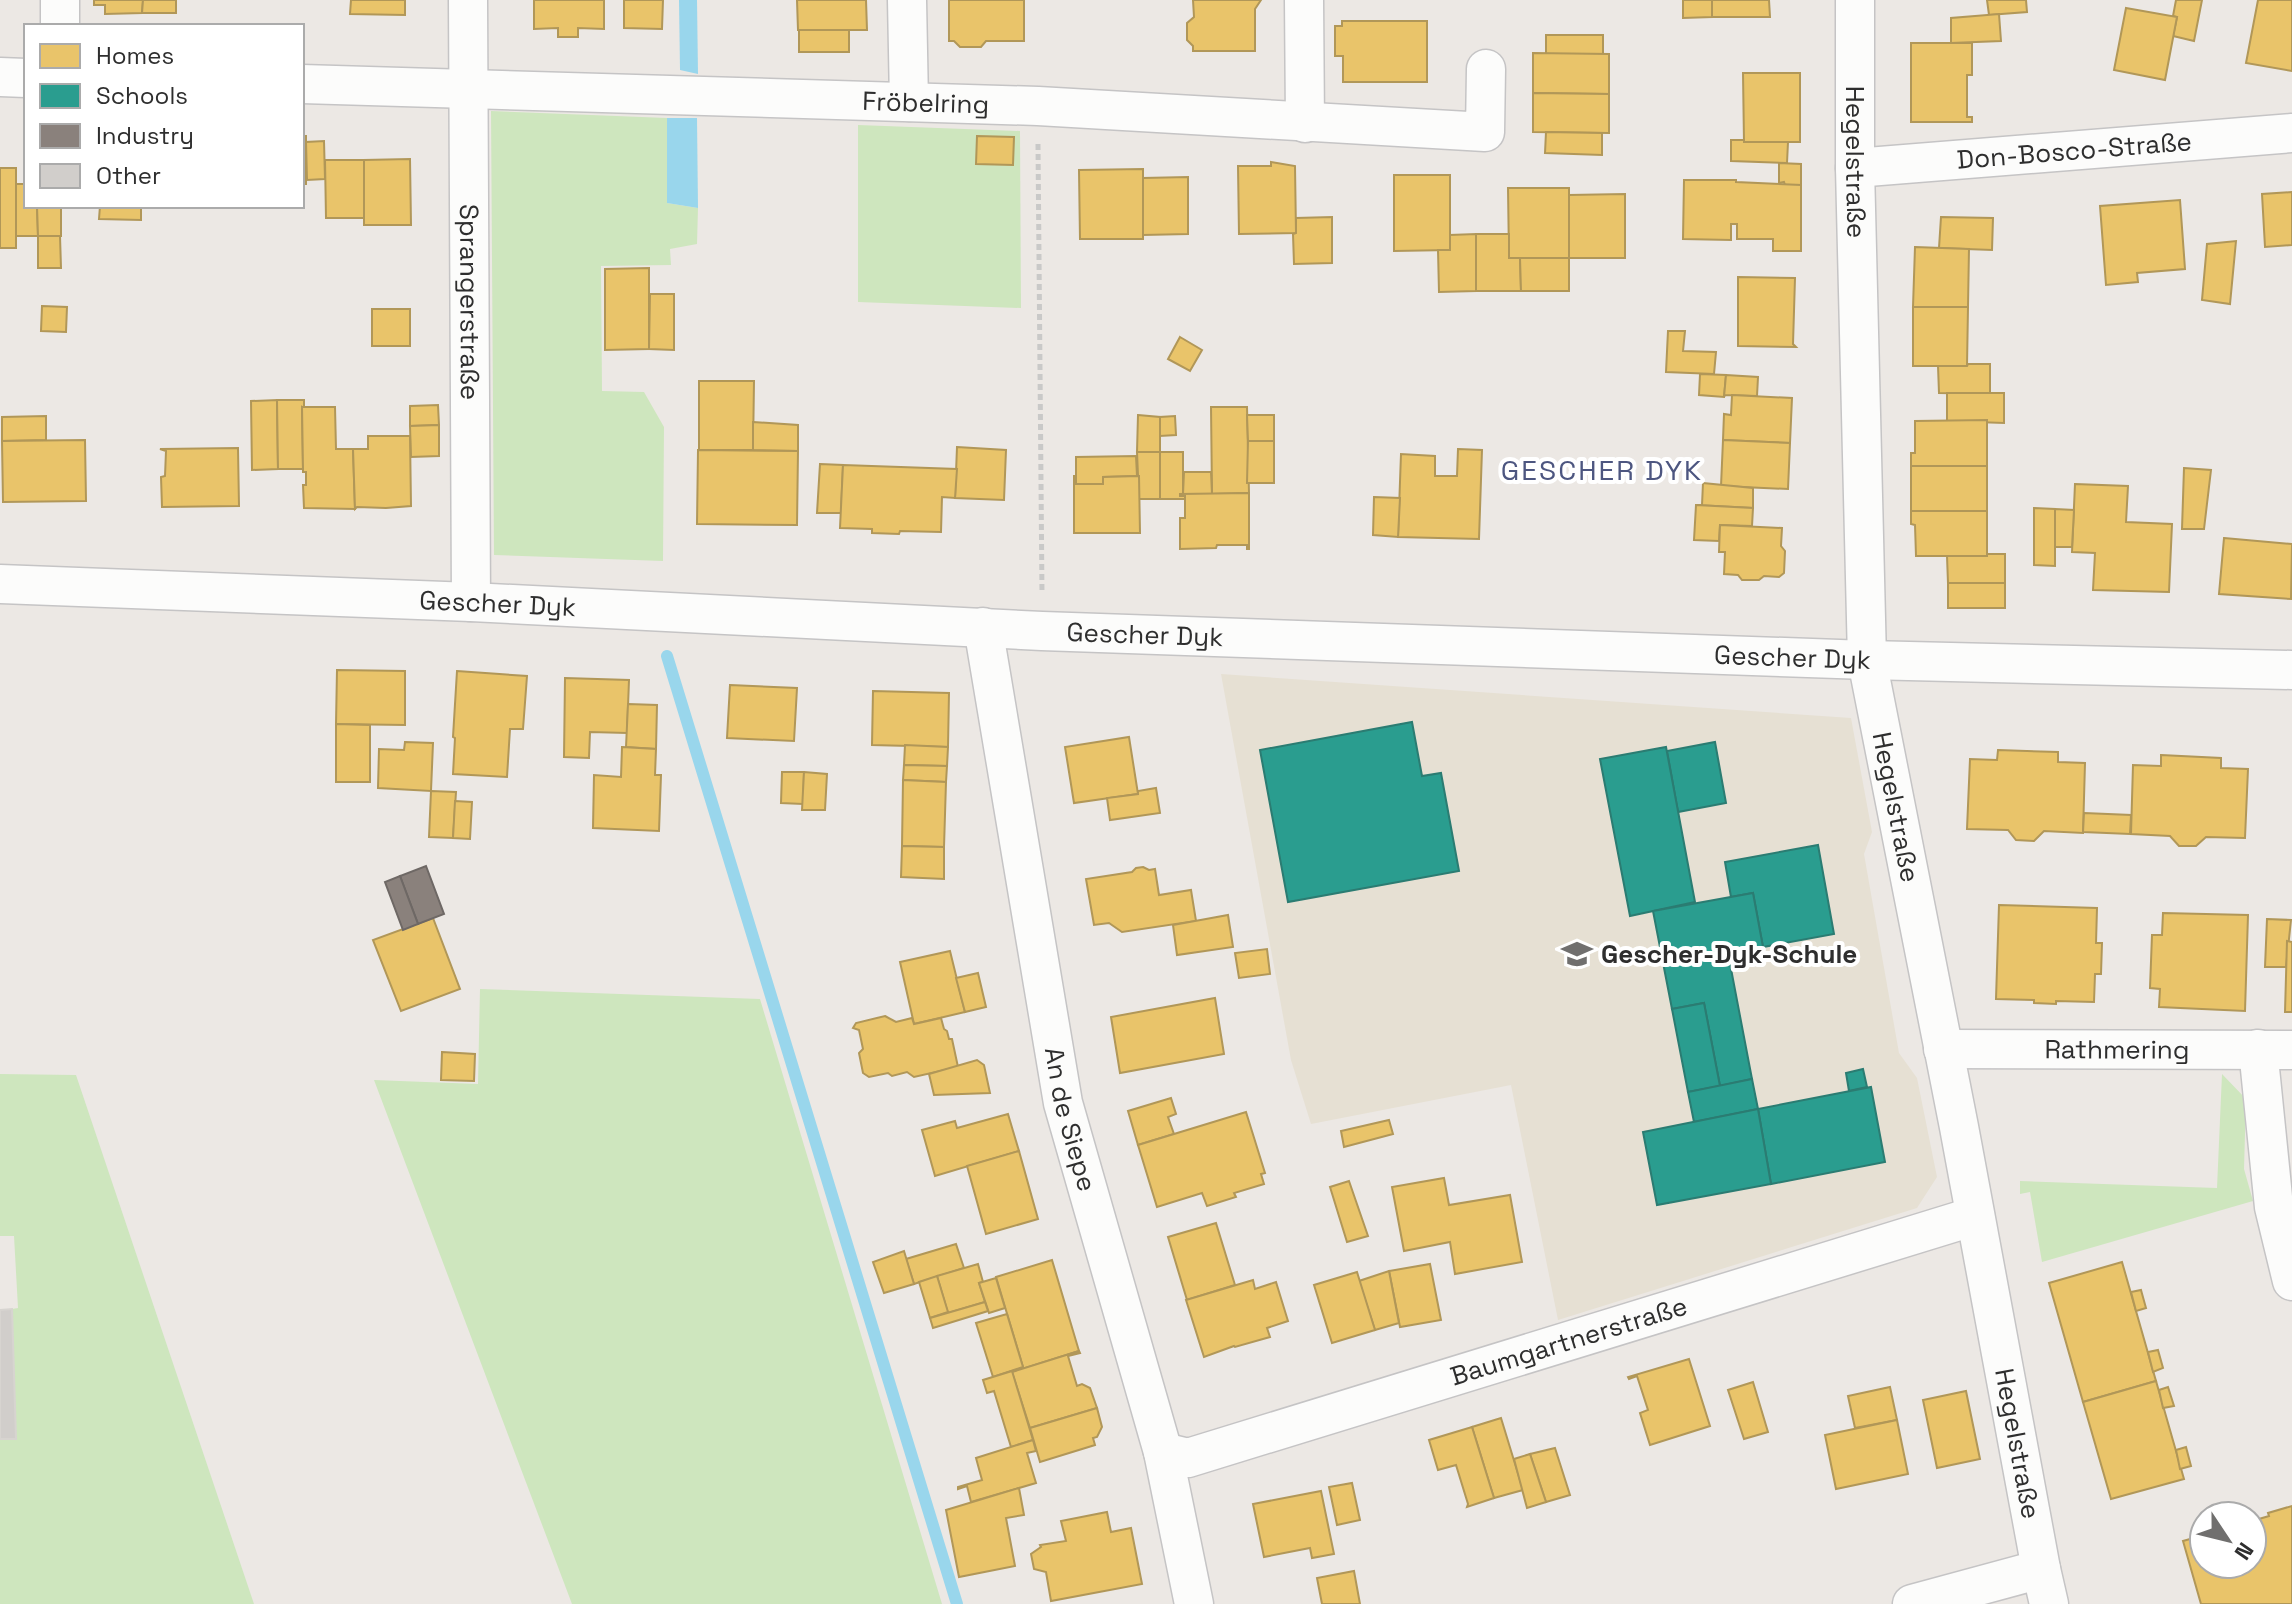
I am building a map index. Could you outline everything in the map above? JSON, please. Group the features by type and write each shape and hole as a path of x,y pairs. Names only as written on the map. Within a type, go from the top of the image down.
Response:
{"street":[{"path":"60,0 60,24"},
{"name":"Sprangerstraße","path":"468,0 471,602"},
{"path":"907,0 909,102"},
{"path":"1304,0 1305,123"},
{"name":"Hegelstraße","path":"1855,0 1855,168 1867,660 2045,1586"},
{"name":"Fröbelring","path":"304,84 1038,106 1485,132 1486,69"},
{"path":"0,77 24,78"},
{"name":"Don-Bosco-Straße","path":"1855,168 2292,133"},
{"name":"Gescher Dyk","path":"0,584 471,602 1042,631 1867,660 2292,670"},
{"name":"An de Siepe","path":"983,627 1063,1103 1163,1452 1194,1604"},
{"name":"Rathmering","path":"1943,1049 2275,1050"},
{"path":"2275,1050 2274,1207 2292,1281"},
{"name":"Baumgartnerstraße","path":"1163,1452 1188,1458 1975,1216"},
{"path":"1912,1604 2045,1586"}],"path":[{"path":"1038,106 1042,631"}],"shaded area":[{"name":"Gescher-Dyk-Schule","path":"1221,674 1851,718 1872,832 1864,854 1899,1053 1917,1078 1937,1177 1917,1208 1558,1320 1511,1085 1311,1124 1291,1060"}],"green space":[{"path":"491,111 667,118 667,203 698,208 697,244 670,249 671,265 601,266 602,391 644,392 664,427 663,561 494,555"},
{"path":"858,125 1020,131 1021,308 858,302"},
{"path":"480,989 760,999 942,1604 572,1604 374,1080 478,1084"},
{"path":"0,1074 76,1075 254,1604 0,1604 0,1439 16,1438 12,1309 18,1308 14,1236 0,1236"},
{"path":"2222,1074 2246,1099 2244,1169 2253,1201 2042,1262 2030,1192 2020,1194 2020,1181 2217,1188"}],"water":[{"path":"679,0 697,0 698,74 680,70"},
{"path":"667,118 697,118 698,208 667,203"}],"building: Homes":[{"path":"94,0 143,0 142,13 105,14 105,5 94,5"},
{"path":"143,0 176,0 176,13 142,13"},
{"path":"351,0 405,0 405,15 350,14"},
{"path":"534,0 604,0 604,29 578,28 578,37 558,37 558,28 534,29"},
{"path":"624,0 663,0 662,29 624,28"},
{"path":"797,0 866,0 867,30 798,30"},
{"path":"949,0 1024,0 1024,41 986,41 981,47 960,47 949,41"},
{"path":"1193,0 1261,0 1255,9 1255,51 1193,51 1187,40 1187,23 1194,17"},
{"path":"1683,0 1712,0 1712,17 1683,18"},
{"path":"1712,0 1769,0 1770,17 1712,17"},
{"path":"1987,0 2026,0 2027,12 1989,15"},
{"path":"2176,0 2202,0 2194,41 2173,36 2177,17 2173,16"},
{"path":"2258,0 2292,0 2292,71 2246,63"},
{"path":"2126,8 2177,17 2165,80 2114,70"},
{"path":"1999,14 2001,41 1951,43 1951,18"},
{"path":"1342,21 1427,21 1427,82 1343,82 1343,56 1335,56 1335,26 1342,26"},
{"path":"799,30 849,30 849,52 799,52"},
{"path":"1546,35 1603,35 1603,54 1546,54"},
{"path":"1911,43 1972,43 1972,75 1967,75 1967,117 1972,117 1972,122 1911,122"},
{"path":"1533,53 1609,54 1609,94 1533,93"},
{"path":"1743,73 1800,73 1800,142 1744,142"},
{"path":"1533,93 1609,94 1609,133 1533,132"},
{"path":"1546,132 1602,133 1602,155 1545,153"},
{"path":"304,136 306,136 304,184"},
{"path":"977,136 1014,137 1013,165 976,164"},
{"path":"1731,140 1788,142 1787,163 1731,161"},
{"path":"324,141 325,179 307,180 306,142"},
{"path":"410,159 411,225 364,225 364,160"},
{"path":"325,160 364,160 364,218 326,218"},
{"path":"1271,162 1295,166 1296,233 1239,234 1238,166 1271,166"},
{"path":"1779,163 1801,164 1801,185 1779,183"},
{"path":"0,168 16,168 16,248 0,248"},
{"path":"1143,169 1143,239 1080,239 1079,170"},
{"path":"1394,175 1450,175 1450,250 1394,251"},
{"path":"1188,177 1188,234 1143,235 1143,178"},
{"path":"1684,180 1801,185 1801,251 1773,251 1773,239 1737,239 1737,224 1731,224 1731,240 1683,239"},
{"path":"16,184 24,184 24,208 37,208 38,236 16,236"},
{"path":"1508,188 1569,188 1569,258 1509,258"},
{"path":"2292,192 2292,245 2265,247 2262,194"},
{"path":"1625,194 1625,258 1569,258 1569,195"},
{"path":"2180,200 2185,269 2137,273 2138,282 2106,285 2100,206"},
{"path":"37,208 61,208 61,236 38,236"},
{"path":"100,208 141,208 141,220 99,219"},
{"path":"1332,217 1332,263 1294,264 1296,218"},
{"path":"1941,217 1993,218 1992,250 1939,248"},
{"path":"1476,234 1476,291 1439,292 1438,250 1450,250 1450,235"},
{"path":"1476,234 1509,234 1509,258 1520,258 1521,291 1476,291"},
{"path":"38,236 60,236 61,268 38,268"},
{"path":"2236,241 2230,304 2202,300 2207,244"},
{"path":"1915,247 1969,249 1968,307 1913,307"},
{"path":"1520,258 1569,258 1569,291 1521,291"},
{"path":"649,268 649,349 605,350 605,269"},
{"path":"1738,277 1795,278 1793,344 1796,347 1738,346"},
{"path":"650,294 674,294 674,350 649,349"},
{"path":"42,306 67,307 66,332 41,331"},
{"path":"1913,307 1968,307 1967,366 1913,366"},
{"path":"372,309 410,309 410,346 372,346"},
{"path":"1668,331 1685,331 1683,351 1716,352 1714,374 1666,372"},
{"path":"1180,337 1202,350 1190,371 1168,359"},
{"path":"1990,364 1990,394 1939,393 1938,366"},
{"path":"1700,374 1726,375 1724,397 1699,395"},
{"path":"1726,375 1758,377 1757,396 1724,397"},
{"path":"699,381 754,381 753,450 699,450"},
{"path":"1947,393 2004,393 2004,423 1947,421"},
{"path":"1732,395 1792,398 1790,443 1723,440 1724,414 1731,415"},
{"path":"277,400 278,469 252,470 251,401"},
{"path":"277,400 304,400 303,469 278,469"},
{"path":"438,405 439,425 410,426 410,406"},
{"path":"302,407 335,407 336,449 353,449 355,509 304,508 306,472 303,472"},
{"path":"1211,407 1247,407 1249,493 1212,494"},
{"path":"1138,415 1160,417 1160,452 1137,452"},
{"path":"1247,415 1274,415 1274,441 1248,441"},
{"path":"46,416 46,440 2,441 2,417"},
{"path":"1175,416 1176,435 1160,436 1160,417"},
{"path":"1987,420 1987,466 1911,466 1911,453 1915,453 1915,421"},
{"path":"753,422 798,425 798,451 753,450"},
{"path":"439,425 439,456 411,457 410,426"},
{"path":"368,436 410,436 411,506 355,509 353,449 368,449"},
{"path":"85,440 86,501 3,502 2,441"},
{"path":"1723,440 1790,443 1788,489 1721,486"},
{"path":"1248,441 1274,441 1274,483 1247,483"},
{"path":"957,447 1006,450 1004,500 955,498"},
{"path":"238,448 239,506 162,507 161,477 165,476 166,451 160,449"},
{"path":"1458,449 1482,450 1479,539 1398,537 1401,454 1435,456 1435,476 1457,476"},
{"path":"698,450 798,451 797,525 697,524"},
{"path":"1137,452 1160,452 1160,499 1139,499"},
{"path":"1160,452 1183,452 1183,494 1180,496 1185,496 1185,499 1160,499"},
{"path":"1136,456 1137,476 1103,477 1103,484 1076,484 1076,457"},
{"path":"820,464 843,465 841,513 817,513"},
{"path":"843,465 957,469 955,498 942,497 941,532 872,533 872,529 840,528"},
{"path":"1911,466 1987,466 1987,511 1911,511"},
{"path":"2184,468 2211,470 2204,529 2182,529"},
{"path":"1184,472 1211,472 1212,494 1183,494"},
{"path":"1074,476 1076,484 1103,484 1103,477 1139,476 1140,533 1074,533"},
{"path":"1703,483 1753,488 1753,508 1696,505 1702,505"},
{"path":"2075,484 2128,486 2126,522 2172,524 2169,592 2093,590 2095,553 2072,552"},
{"path":"1249,493 1249,549 1247,545 1217,545 1216,548 1180,549 1180,518 1185,518 1185,496 1180,494"},
{"path":"1374,497 1400,498 1398,537 1373,535"},
{"path":"1696,505 1753,508 1752,526 1720,525 1719,541 1694,540"},
{"path":"2034,508 2055,509 2055,566 2034,565"},
{"path":"2055,509 2074,510 2072,547 2055,547"},
{"path":"1911,511 1987,511 1987,556 1916,556 1915,525 1911,524"},
{"path":"1720,525 1782,528 1784,573 1779,577 1764,576 1759,580 1742,580 1738,575 1724,574 1725,552 1719,552"},
{"path":"2224,538 2292,544 2291,599 2219,594"},
{"path":"2005,554 2005,583 1948,583 1947,556"},
{"path":"1948,583 2005,583 2005,608 1948,608"},
{"path":"337,670 405,671 405,725 336,724"},
{"path":"457,671 527,676 523,729 510,729 507,777 453,774"},
{"path":"565,678 629,680 627,733 590,732 589,758 564,757"},
{"path":"730,685 797,688 794,741 727,738"},
{"path":"873,691 949,693 948,747 872,745"},
{"path":"628,704 657,705 656,749 626,747"},
{"path":"336,724 370,725 370,782 336,782"},
{"path":"1129,737 1138,794 1074,803 1065,747"},
{"path":"405,742 433,743 431,791 378,788 379,749 404,750"},
{"path":"905,745 948,747 947,766 904,765"},
{"path":"622,747 656,749 655,775 661,775 659,831 593,828 594,775 621,777"},
{"path":"1998,750 2058,752 2058,762 2085,763 2083,833 2044,831 2034,841 2016,840 2008,830 1967,829 1970,759 1997,760"},
{"path":"2161,755 2221,758 2221,768 2248,769 2245,838 2206,837 2196,846 2179,846 2170,836 2131,834 2133,765 2161,766"},
{"path":"904,765 947,766 946,782 903,780"},
{"path":"782,772 804,772 803,804 781,803"},
{"path":"804,772 827,774 825,810 802,810"},
{"path":"903,780 946,782 944,847 902,846"},
{"path":"1156,788 1160,813 1110,820 1107,798"},
{"path":"431,791 456,792 453,838 429,837"},
{"path":"455,801 472,802 470,839 453,838"},
{"path":"2084,813 2131,815 2130,834 2083,832"},
{"path":"902,846 944,847 944,879 901,877"},
{"path":"1143,867 1155,869 1159,895 1191,890 1196,921 1122,932 1109,923 1094,925 1086,879 1132,872"},
{"path":"1999,905 2097,908 2096,943 2102,943 2101,974 2095,974 2094,1002 2056,1001 2056,1004 1996,999"},
{"path":"2163,913 2248,915 2245,1011 2159,1007 2160,989 2150,988 2152,935 2162,935"},
{"path":"1228,915 1233,947 1177,955 1173,925"},
{"path":"433,918 460,989 401,1011 373,940"},
{"path":"2267,919 2291,920 2286,967 2265,967"},
{"path":"2287,941 2292,942 2292,1012 2285,1012"},
{"path":"1267,949 1270,974 1239,978 1235,953"},
{"path":"950,951 965,1012 914,1024 900,962"},
{"path":"978,973 986,1007 965,1012 956,978"},
{"path":"1215,998 1224,1054 1120,1073 1111,1017"},
{"path":"885,1016 896,1022 912,1018 914,1024 941,1018 949,1039 952,1039 958,1067 914,1077 907,1072 869,1077 863,1073 859,1030 853,1028 856,1023"},
{"path":"442,1052 475,1054 474,1081 441,1080"},
{"path":"977,1060 984,1065 990,1093 934,1095 929,1074"},
{"path":"1171,1098 1176,1114 1168,1117 1174,1134 1138,1145 1128,1111"},
{"path":"1246,1112 1265,1173 1261,1174 1264,1184 1234,1193 1236,1197 1207,1206 1202,1193 1157,1207 1138,1145"},
{"path":"1008,1114 1019,1151 935,1176 922,1130 955,1121 957,1128"},
{"path":"1389,1120 1393,1134 1344,1147 1341,1131"},
{"path":"1019,1151 1038,1219 986,1234 967,1166"},
{"path":"1444,1178 1449,1205 1510,1195 1522,1262 1455,1274 1450,1242 1404,1251 1392,1187"},
{"path":"1349,1181 1368,1236 1347,1242 1330,1187"},
{"path":"1216,1223 1235,1285 1187,1300 1168,1237"},
{"path":"956,1244 964,1268 914,1284 906,1259"},
{"path":"904,1251 914,1284 884,1293 873,1262"},
{"path":"1052,1260 1079,1351 1012,1372 1023,1367 996,1277"},
{"path":"2122,1262 2156,1381 2083,1402 2049,1283"},
{"path":"978,1264 983,1282 979,1283 985,1302 948,1313 937,1276"},
{"path":"1430,1264 1441,1320 1400,1327 1389,1271"},
{"path":"1389,1271 1399,1323 1375,1330 1359,1281"},
{"path":"1357,1272 1375,1330 1332,1343 1314,1285"},
{"path":"937,1276 948,1312 930,1318 919,1282"},
{"path":"996,1278 1005,1308 989,1313 979,1283"},
{"path":"1253,1280 1255,1289 1276,1282 1288,1321 1267,1328 1270,1337 1204,1357 1186,1300"},
{"path":"2141,1290 2146,1308 2136,1311 2131,1292"},
{"path":"985,1302 988,1311 933,1328 930,1318"},
{"path":"1007,1314 1023,1367 993,1377 976,1323"},
{"path":"2158,1350 2163,1368 2153,1372 2148,1352"},
{"path":"1079,1351 1068,1356 1077,1386 1082,1384 1090,1388 1097,1408 1030,1428 1012,1372"},
{"path":"1689,1359 1710,1426 1650,1445 1640,1413 1648,1410 1637,1376 1628,1377"},
{"path":"1012,1371 1033,1440 1011,1447 994,1391 987,1393 983,1380"},
{"path":"2156,1381 2184,1479 2111,1499 2083,1402"},
{"path":"1753,1382 1768,1432 1744,1439 1728,1390"},
{"path":"1890,1387 1897,1420 1855,1428 1848,1396"},
{"path":"2168,1387 2174,1406 2163,1408 2159,1390"},
{"path":"1966,1391 1980,1459 1937,1468 1923,1400"},
{"path":"1097,1408 1102,1427 1097,1437 1093,1438 1095,1445 1040,1462 1030,1428"},
{"path":"1501,1418 1523,1490 1494,1498 1472,1427"},
{"path":"1897,1420 1908,1474 1836,1489 1825,1435"},
{"path":"1472,1427 1494,1498 1467,1507 1456,1465 1438,1470 1429,1440"},
{"path":"1033,1440 1036,1451 1027,1453 1036,1483 971,1502 967,1486 958,1489 982,1480 976,1458"},
{"path":"2186,1447 2191,1466 2180,1469 2176,1450"},
{"path":"1555,1448 1570,1495 1546,1502 1530,1454"},
{"path":"1530,1454 1546,1502 1527,1508 1514,1459"},
{"path":"1352,1483 1360,1520 1337,1525 1329,1487"},
{"path":"1019,1488 1024,1515 1006,1518 1015,1566 959,1577 946,1510"},
{"path":"1321,1491 1334,1554 1312,1558 1310,1548 1264,1557 1253,1504"},
{"path":"2292,1506 2292,1604 2201,1604 2194,1580 2268,1580 2268,1513"},
{"path":"1107,1512 1111,1532 1131,1528 1142,1584 1051,1601 1046,1572 1034,1569 1031,1554 1040,1545 1066,1541 1061,1521"},
{"path":"2188,1540 2188,1558 2183,1541"},
{"path":"1354,1571 1360,1604 1322,1604 1317,1578"}],"building: Schools":[{"path":"1412,722 1422,776 1441,773 1459,871 1288,902 1260,750"},
{"path":"1715,742 1726,803 1678,812 1667,751"},
{"path":"1666,747 1695,902 1630,916 1600,759"},
{"path":"1818,845 1834,934 1763,947 1753,893 1731,897 1725,862"},
{"path":"1753,893 1763,947 1728,953 1752,1079 1720,1086 1704,1003 1672,1009 1653,911"},
{"path":"1704,1003 1720,1086 1688,1092 1672,1009"},
{"path":"1863,1069 1867,1087 1849,1091 1846,1073"},
{"path":"1752,1079 1758,1109 1694,1122 1688,1092"},
{"path":"1871,1087 1885,1162 1771,1184 1758,1109"},
{"path":"1758,1109 1771,1184 1657,1205 1643,1132"}],"building: Industry":[{"path":"426,866 444,914 418,924 400,876"},
{"path":"400,876 418,924 403,930 385,882"}],"building: Other":[{"path":"12,1309 16,1439 0,1439 0,1310"}],"waterway":[{"path":"667,656 957,1604"}],"place":[{"name":"Gescher-Dyk-Schule","path":"1577,954"}],"district":[{"name":"GESCHER DYK","path":"1602,470"}]}
